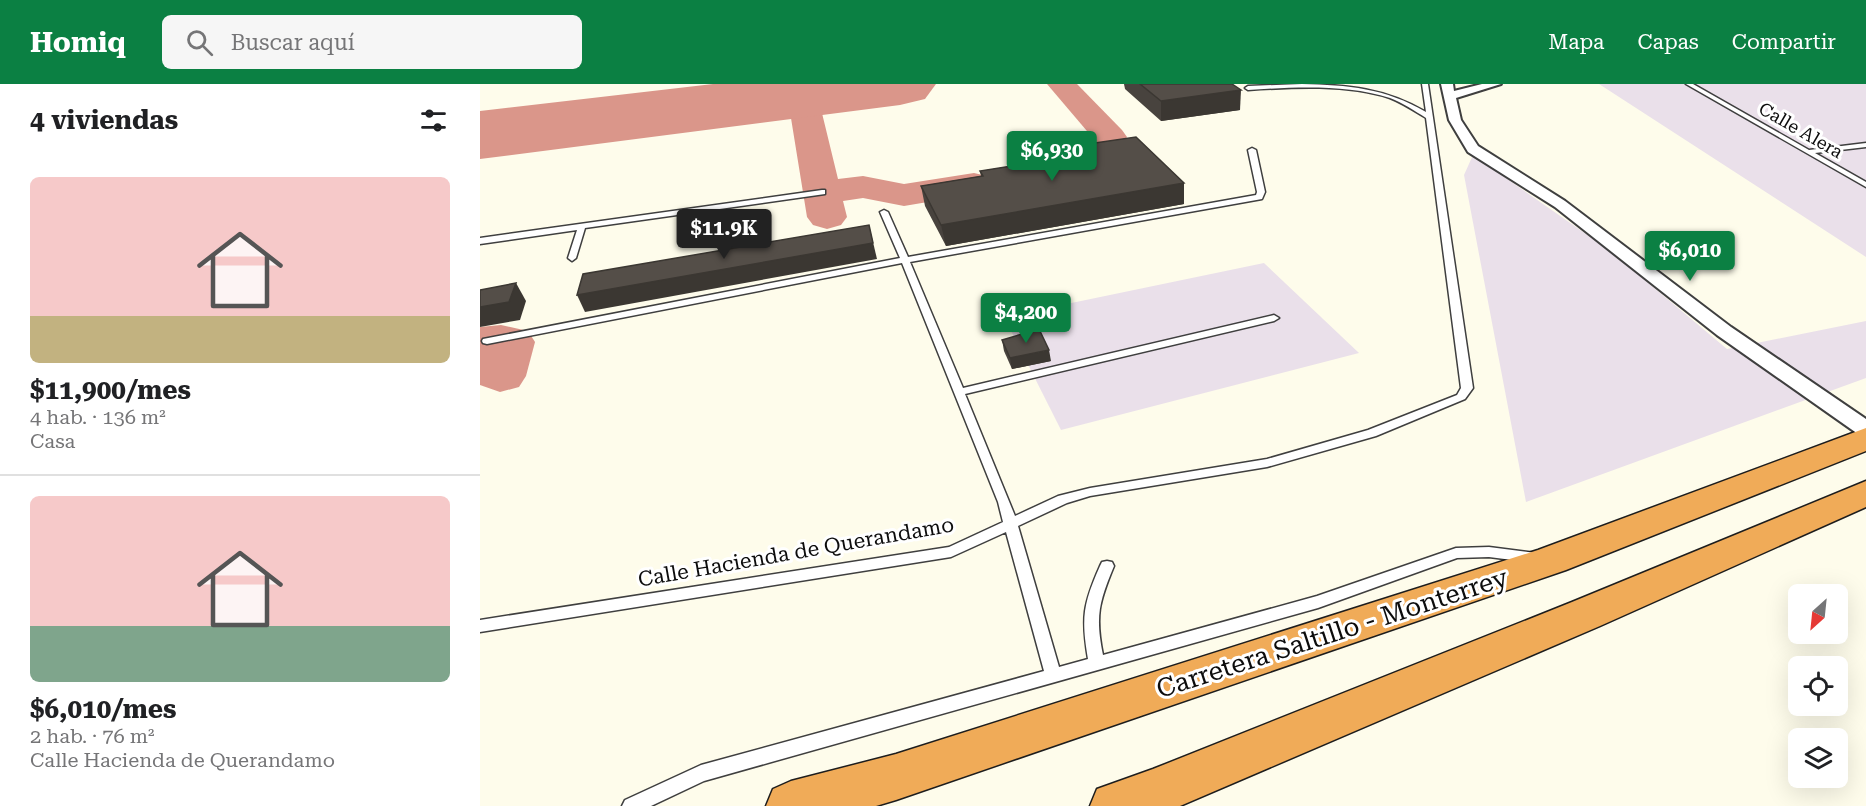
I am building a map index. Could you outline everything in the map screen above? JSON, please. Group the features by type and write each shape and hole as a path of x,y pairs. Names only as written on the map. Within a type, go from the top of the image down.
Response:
{"highway":[{"name":"Carretera Saltillo - Monterrey","path":"790,806 896,777 1552,560 1866,439"},
{"path":"1115,806 1153,793 1565,623 1866,493"}],"street":[{"path":"1495,84 1457,92 1451,108 1461,132 1473,149 1560,204 1724,331 1866,429"},
{"path":"1472,124 1478,137 1497,163"}],"lane":[{"name":"Calle Hacienda de Querandamo","path":"480,626 951,552 973,544 1011,522 1063,499 1090,492 1277,460 1372,433 1451,402 1466,393 1467,388 1425,84"},
{"name":"Calle Alera","path":"1689,84 1866,185"},
{"path":"1248,88 1301,86 1360,91 1394,98 1429,117"},
{"path":"1808,152 1866,145"},
{"path":"487,341 905,260 1259,197 1261,192 1252,150"},
{"path":"480,241 822,192"},
{"path":"884,212 960,392 1011,522 1053,675"},
{"path":"572,258 582,226"},
{"path":"960,392 1274,318"},
{"path":"631,806 701,773 1318,602 1456,553 1489,552 1552,560"},
{"path":"1097,663 1089,623 1090,605 1107,566"}],"shaded area":[{"path":"1599,84 1866,84 1866,257"},
{"path":"1473,155 1609,250 1727,349 1866,321 1866,378 1526,502 1464,175"},
{"path":"1264,263 1359,353 1061,430 1004,317"}],"building":[{"path":"1140,84 1232,84 1241,90 1161,101"},
{"path":"1136,137 1184,183 941,225 921,186 983,176 980,171 1068,157 1060,148"},
{"path":"869,225 873,243 577,295 583,274"},
{"path":"516,283 509,302 480,307 480,290"},
{"path":"1039,329 1049,350 1010,358 1002,340"}],"taxiway":[{"path":"1061,84 1110,137"},
{"path":"772,100 795,101 805,109 822,193"},
{"path":"822,193 863,187 904,195 974,184"},
{"path":"822,193 827,217"},
{"path":"480,342 501,340 510,342 500,376"}],"runway":[{"path":"480,135 900,84"}]}
